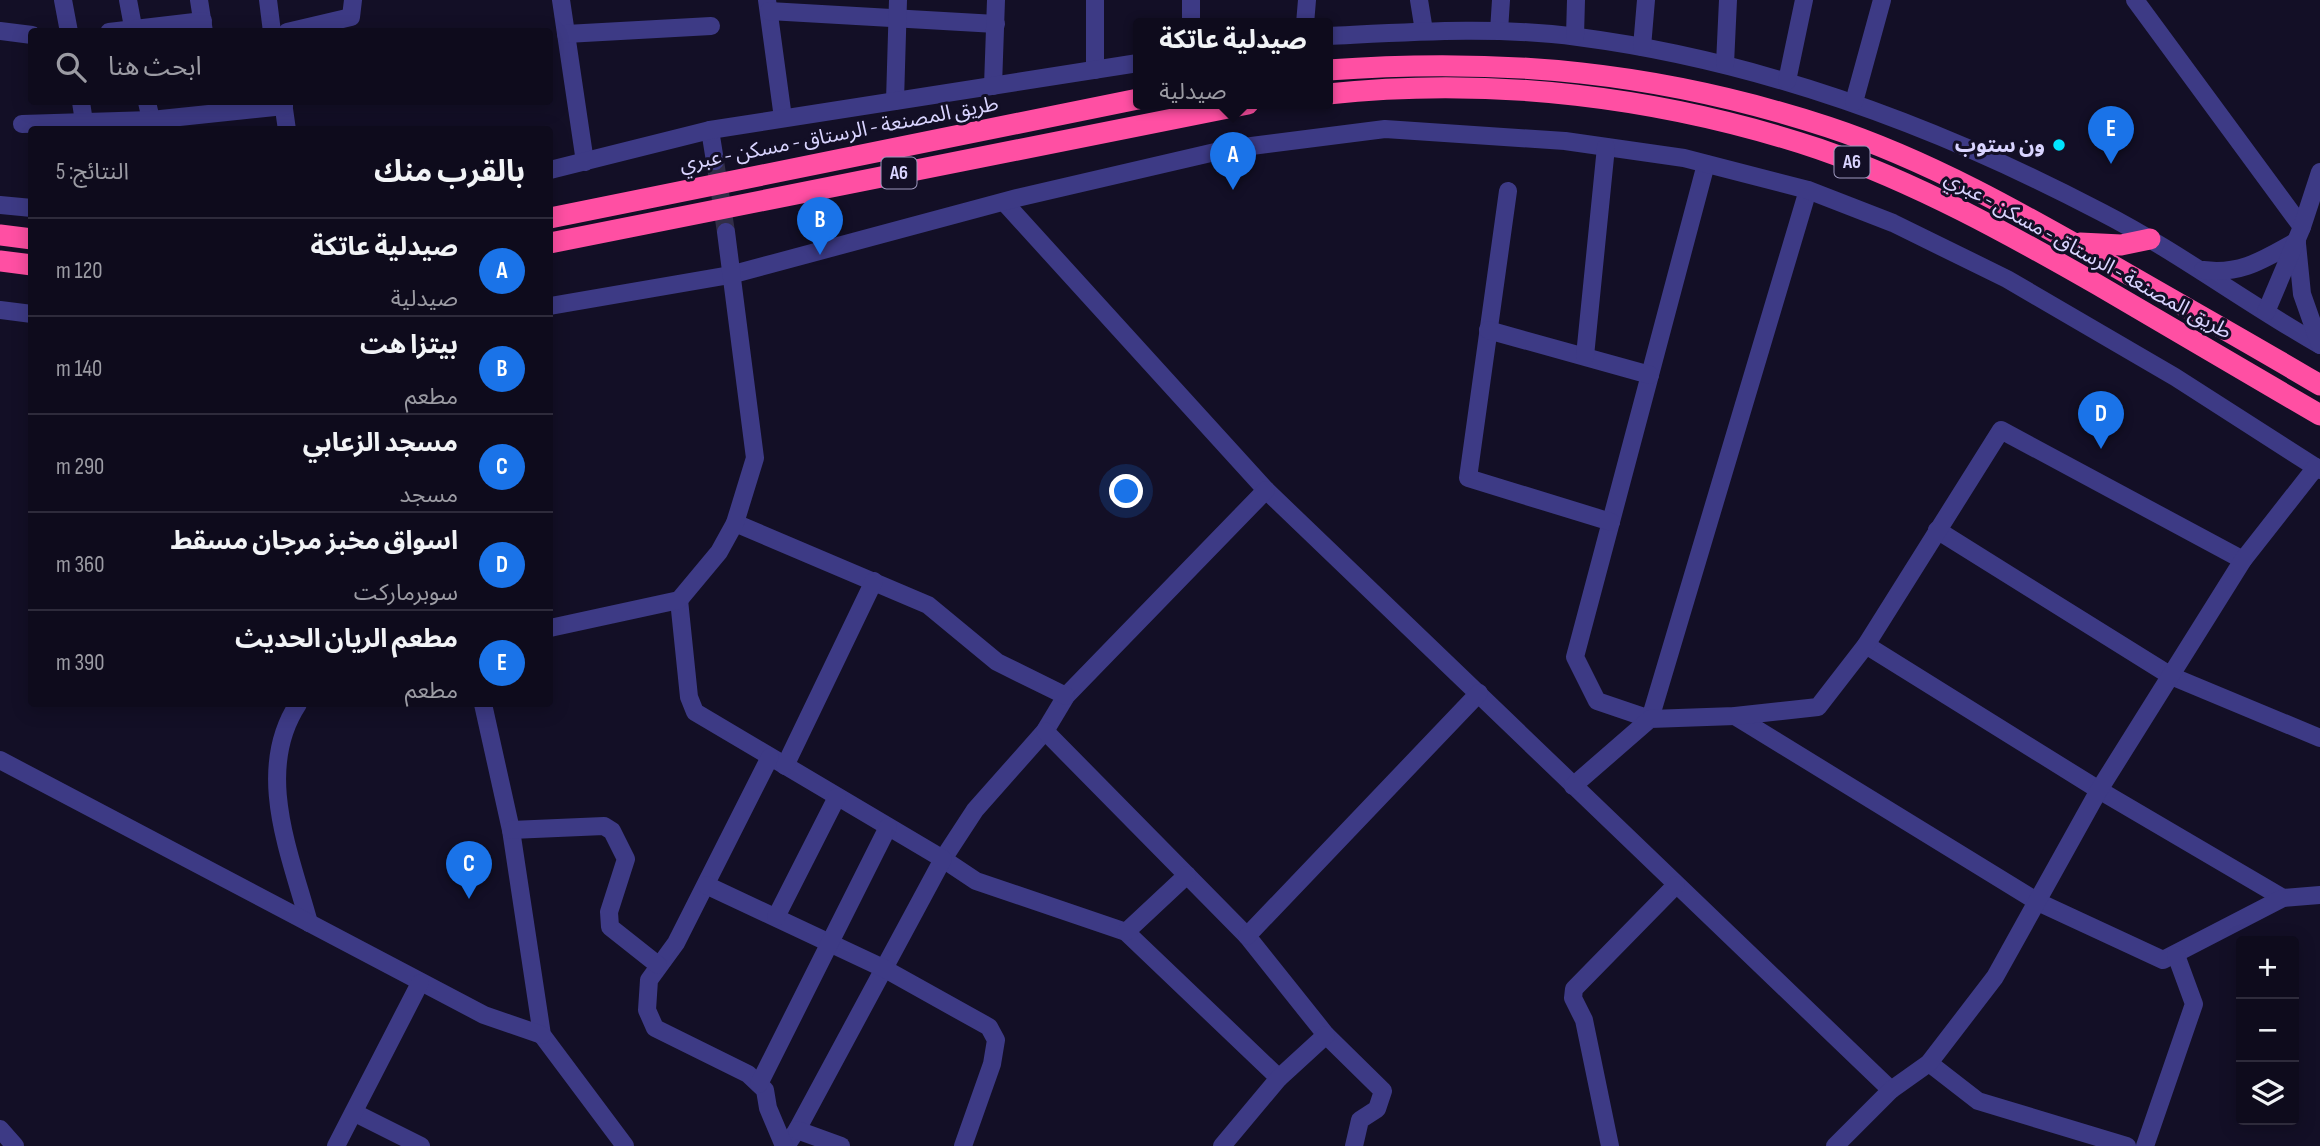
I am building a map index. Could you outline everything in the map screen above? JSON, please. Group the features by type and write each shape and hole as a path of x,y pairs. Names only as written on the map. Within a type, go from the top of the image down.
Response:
{"highway":[{"name":"طريق المصنعة - الرستاق - مسكن - عبري","path":"1333,70 1389,65 1519,66 1585,71 1682,88 1831,128 1945,175 2073,243 2320,385"},
{"name":"طريق المصنعة - الرستاق - مسكن - عبري","path":"1333,94 1410,89 1539,92 1668,109 1820,150 1929,195 1998,229 2320,415"},
{"name":"طريق المصنعة - الرستاق - مسكن - عبري","path":"553,217 1133,100"},
{"name":"A6","path":"553,242 1223,109"},
{"path":"0,235 28,238"},
{"path":"2073,243 2121,245 2150,239"},
{"path":"0,261 28,264"}],"street":[{"path":"63,0 68,28"},
{"path":"128,0 133,28"},
{"path":"157,28 204,26 199,0"},
{"path":"268,0 272,28"},
{"path":"305,28 351,18 353,0"},
{"path":"561,0 585,162"},
{"path":"993,86 996,0"},
{"path":"1095,0 1095,70"},
{"path":"1191,0 1192,18"},
{"path":"1306,18 1307,0"},
{"path":"1419,0 1424,31"},
{"path":"1499,32 1501,0"},
{"path":"1575,36 1576,0"},
{"path":"1642,47 1646,0"},
{"path":"1725,64 1728,0"},
{"path":"1787,81 1804,0"},
{"path":"1854,102 1882,0"},
{"path":"2135,0 2300,234 2302,294 2320,345"},
{"path":"783,118 768,5 898,8 996,24"},
{"path":"895,101 898,8"},
{"path":"566,34 712,26"},
{"path":"0,30 28,34"},
{"path":"1333,36 1424,31 1575,36 1725,64 1787,81 1854,102 2013,168 2150,239 2320,345"},
{"path":"553,169 709,130 1133,64"},
{"path":"82,105 85,122"},
{"path":"148,105 150,120"},
{"path":"22,124 150,120 216,107 261,105"},
{"path":"284,105 287,126"},
{"path":"709,130 715,162"},
{"path":"553,306 580,304 730,275 1004,202 1228,149 1385,130 1565,141 1706,164 1808,190 1893,223 2007,279 2175,377 2318,468 2243,560 2099,790 1995,977 1929,1063 1891,1090 1835,1146"},
{"path":"1584,356 1606,147"},
{"path":"1706,164 1575,657 1597,701 1650,719 1735,716 1818,707 1866,645 2001,430 2243,560"},
{"path":"2266,312 2300,234 2320,172"},
{"path":"1573,786 1650,719 1808,190"},
{"path":"1508,191 1468,478 1611,522"},
{"path":"1004,202 1266,490 1891,1090"},
{"path":"0,205 28,208"},
{"path":"553,627 679,600 719,552 735,523 755,458 726,232"},
{"path":"2202,270 2230,272 2250,267 2300,234"},
{"path":"0,310 28,314"},
{"path":"1488,330 1650,375"},
{"path":"874,582 676,943 649,980 646,997 648,1017 655,1028 748,1074 765,1090 768,1108 785,1146 797,1130 943,859 975,810 1045,731 1066,696 1266,490"},
{"path":"735,523 928,605 997,662 1066,696"},
{"path":"1937,530 2171,676 2320,738"},
{"path":"679,600 689,697 695,712 976,881 1126,932 1279,1078"},
{"path":"1866,645 2099,790 2283,898"},
{"path":"1247,936 1479,693"},
{"path":"297,707 281,739 275,799 309,923"},
{"path":"484,707 510,831 542,1035 625,1146"},
{"path":"1735,716 2038,902 2163,960 2283,898 2320,895"},
{"path":"1045,731 1247,936 1326,1035 1383,1091 1377,1109 1360,1120 1354,1146"},
{"path":"0,760 484,1015 542,1035"},
{"path":"775,917 837,797"},
{"path":"510,831 604,826 612,831 626,859 610,912 610,927 658,965"},
{"path":"759,1084 888,827"},
{"path":"1126,932 1187,875"},
{"path":"706,884 885,969 989,1027 996,1040 992,1063 963,1146"},
{"path":"1610,1146 1584,1020 1573,998 1574,989 1676,885"},
{"path":"2145,1146 2194,1004 2176,955"},
{"path":"336,1146 421,983"},
{"path":"1222,1146 1279,1078 1326,1035"},
{"path":"1929,1063 1978,1101 2127,1146"},
{"path":"355,1113 421,1146"},
{"path":"0,1129 15,1146"},
{"path":"797,1130 841,1146"}],"tunnel":[{"path":"715,161 726,232"}],"place":[{"name":"ون ستوب","path":"2059,145"},
{"name":"مطعم الريان الحديث","path":"2111,164"},
{"name":"صيدلية عاتكة","path":"1233,190"},
{"name":"بيتزا هت","path":"820,255"},
{"name":"اسواق مخبز مرجان مسقط","path":"2101,449"},
{"name":"مسجد الزعابي","path":"469,899"}]}
